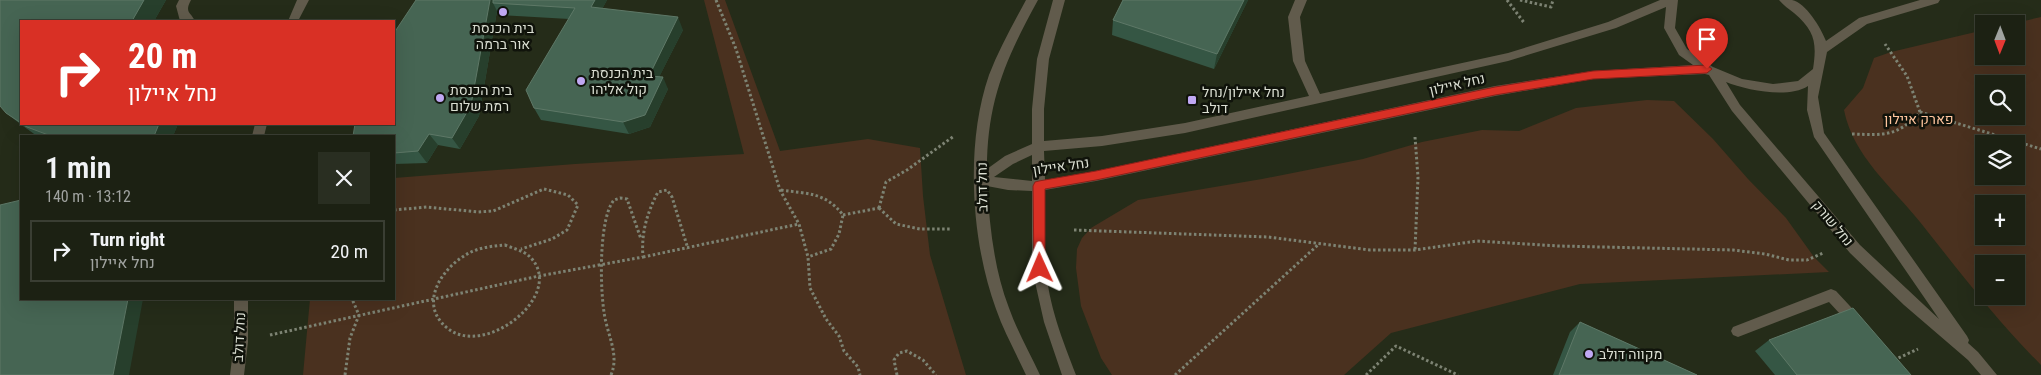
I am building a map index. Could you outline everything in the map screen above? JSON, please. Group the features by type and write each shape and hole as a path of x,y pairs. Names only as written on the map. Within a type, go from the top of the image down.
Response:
{"street":[{"path":"185,0 182,6 184,18 188,20"},
{"path":"293,20 303,0"},
{"name":"נחל דולב","path":"1032,0 995,76 985,114 980,180 990,272 1000,302 1033,375"},
{"path":"1059,0 1043,59 1038,109 1040,268 1042,294 1054,337 1069,375"},
{"path":"1301,0 1294,17 1299,61 1316,98"},
{"path":"1672,0 1668,20 1672,34 1684,51 1710,71 1747,86 1781,89 1798,85 1816,73"},
{"name":"נחל איילון","path":"980,180 1009,160 1037,147 1102,141 1185,128 1508,57 1612,26 1672,0"},
{"path":"1785,0 1799,10 1813,25 1823,49 1862,21 1934,0"},
{"name":"נחל שורק","path":"1823,49 1822,62 1816,73 1811,97 1812,112 1818,134 1973,356 1990,375"},
{"name":"נחל איילון","path":"980,180 1008,185 1039,186 1096,176 1495,91 1593,75 1710,71"},
{"name":"נחל שורק","path":"1710,71 1736,108 1855,249 1909,301 1973,356"},
{"path":"1738,331 1831,295 1891,361"},
{"name":"נחל דולב","path":"237,375 241,342 241,300"}],"path":[{"path":"716,0 736,49 780,190 799,224 808,256 810,288 826,319 839,336 844,351 858,367 860,375"},
{"path":"1507,0 1529,28"},
{"path":"1520,0 1551,7 1553,0"},
{"path":"1843,134 1896,134 1908,127 1920,112 1911,82 1885,44"},
{"path":"1920,112 2041,149"},
{"path":"879,208 886,182 907,170 958,133"},
{"path":"1415,137 1418,177 1415,250"},
{"path":"395,210 427,207 478,212 493,211 544,189 568,195 578,205 567,230 552,239 521,249"},
{"path":"641,239 648,212 658,192 667,190 672,197 688,249"},
{"path":"780,190 817,194 834,202 843,215 839,234 831,249 808,256"},
{"path":"611,375 616,363 612,340 604,314 602,292 605,217 614,200 620,197 628,199 641,239 643,256"},
{"path":"843,215 879,208"},
{"path":"879,208 896,224 920,229 952,229"},
{"path":"241,342 539,276 688,249 799,224"},
{"path":"1074,230 1268,237 1370,250 1415,250 1478,241 1559,246 1733,250 1765,254 1789,260 1807,260 1826,252"},
{"path":"1175,375 1319,243"},
{"path":"505,245 521,249 533,258 538,266 539,276 539,286 533,302 521,316 504,328 486,335 467,336 450,332 438,322 432,308 433,293 440,277 453,263 469,253 487,246 505,245"},
{"path":"345,375 350,338 359,315 352,300"},
{"path":"1366,375 1396,346 1458,375"},
{"path":"1891,361 1918,349"},
{"path":"897,375 894,360 899,353 907,351 923,360 936,375"}],"green space":[{"path":"704,0 725,0 780,151 868,139 920,148 930,255 966,375 303,375 310,300 395,300 395,178 575,164 744,154"},
{"name":"פארק איילון","path":"2041,17 2041,365 1987,305 2025,305 2025,255 1975,255 1975,290 1875,170 1856,142 1844,110 1863,88 1874,58 1891,52 1975,32 1975,65 2025,65 2025,21"},
{"path":"1647,100 1674,101 1713,139 1786,218 1814,257 1829,272 1580,284 1391,333 1344,375 1112,375 1101,358 1081,306 1076,268 1077,249 1082,238 1091,228 1138,200 1262,179 1363,159 1422,142 1482,130 1519,131 1576,108"}],"building":[{"path":"0,0 144,0 133,20 20,20 20,122 6,113 0,106"},
{"name":"בית הכנסת רמת שלום","path":"416,0 490,0 471,105 452,138 429,134 418,151 395,153 395,135 353,135 355,125 395,125 395,32"},
{"path":"493,0 595,0 591,7 678,17 649,76 663,77 645,115 623,122 534,108 526,90 575,8 493,3"},
{"path":"1123,0 1244,0 1217,54 1113,20"},
{"path":"24,125 159,125 154,135 48,135"},
{"path":"20,200 20,300 128,300 113,375 0,375 0,205"},
{"path":"1853,308 1911,375 1797,375 1769,340"},
{"path":"1580,322 1697,375 1559,375"}],"place":[{"name":"בית הכנסת אור ברמה","path":"503,12"},
{"name":"בית הכנסת קול אליהו","path":"581,81"},
{"name":"בית הכנסת רמת שלום","path":"440,98"},
{"name":"נחל איילון/נחל דולב","path":"1192,100"},
{"name":"מקווה דולב","path":"1589,354"}],"route":[{"path":"1040,268 1039,186 1096,176 1495,91 1593,75 1707,69"}]}
